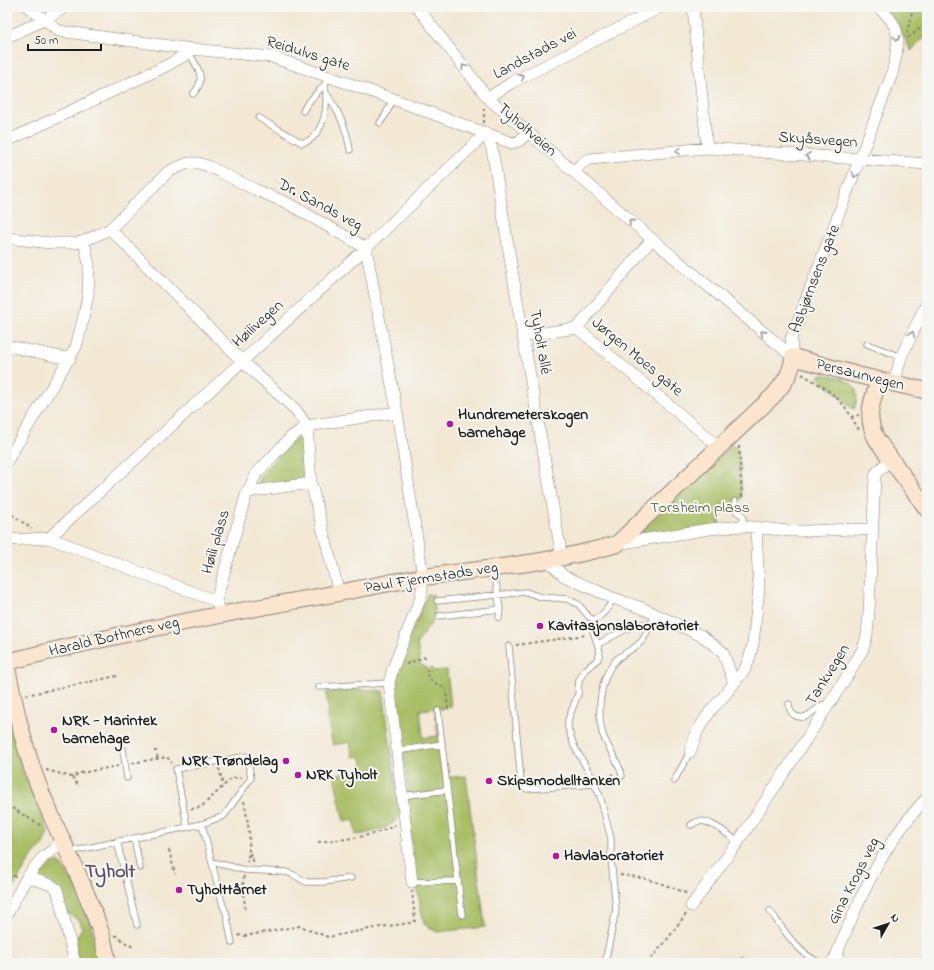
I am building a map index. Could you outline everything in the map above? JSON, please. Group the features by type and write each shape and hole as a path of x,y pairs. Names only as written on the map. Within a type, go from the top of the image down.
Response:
{"street":[{"name":"Reidulvs gate","path":"28,7 59,30 190,51 272,57 326,80 393,98 485,129 512,143 520,141 529,132"},
{"path":"7,37 44,20 65,7"},
{"name":"Tyholtveien","path":"417,7 486,95 792,363"},
{"name":"Landstads vei","path":"486,95 661,7"},
{"path":"693,7 707,148"},
{"name":"Asbjørnsens gate","path":"792,363 791,339 892,74 898,45 897,33 892,22 884,12 877,7"},
{"path":"7,141 131,84 166,66 190,51"},
{"name":"Høilivegen","path":"46,538 366,248 485,129"},
{"name":"Tyholt allé","path":"485,129 492,148 523,336 555,559"},
{"name":"Skyåsvegen","path":"574,172 582,163 590,159 707,148 927,164"},
{"name":"Dr. Sands veg","path":"7,238 50,243 76,243 84,241 110,230 169,171 188,164 198,164 208,166 256,190 287,202 366,248 397,412 423,577 421,597 393,668 389,683"},
{"path":"110,230 242,361 296,410 307,426 311,483 339,593"},
{"path":"577,328 652,239"},
{"path":"7,461 76,347 88,295 89,265 84,241"},
{"path":"927,303 901,358 887,382 872,402 870,418 870,427 877,440 927,509"},
{"name":"Jørgen Moes gate","path":"523,336 577,328 719,447"},
{"path":"7,346 70,358"},
{"path":"617,544 777,391 786,378 792,363"},
{"name":"Persaunvegen","path":"792,363 927,391"},
{"path":"307,426 397,412"},
{"name":"Høili plass","path":"219,608 248,492 258,472 291,437 307,426"},
{"name":"Tankvegen","path":"694,902 738,842 858,660 863,649 867,634 871,582 876,473 891,459"},
{"path":"248,492 311,483"},
{"name":"Paul Fjermstads veg","path":"219,608 339,593 423,577 555,559 590,552 617,544 709,529 744,526 794,531 838,529 873,530"},
{"path":"690,752 698,730 711,710 745,669 753,644 759,588 756,528"},
{"path":"7,540 46,538 219,608"},
{"path":"555,559 564,576 613,598 657,615 702,636 723,652 734,683"},
{"name":"Harald Bothners veg","path":"7,662 142,630 219,608"},
{"path":"7,668 19,726 32,766 39,786 79,876 102,934 108,963"},
{"path":"389,683 412,882"},
{"name":"Gina Krogs veg","path":"836,961 860,897 876,865 895,836 927,798"},
{"path":"7,914 27,877 42,858 66,847"},
{"path":"27,877 48,883 57,889 75,963"}],"lane":[{"path":"190,51 201,79 199,87 193,94"},
{"path":"259,118 302,143 309,142 317,132 325,114 326,80"},
{"path":"302,111 326,80"},
{"path":"326,92 344,124 350,150"},
{"path":"380,122 386,114 393,98"},
{"path":"867,344 901,358"},
{"path":"735,501 736,511 742,516 744,526"},
{"path":"494,568 500,609 499,618"},
{"path":"437,601 526,592 541,597 567,599 578,604 589,617 594,620"},
{"path":"605,963 616,910 612,875 611,838 597,784 570,738 568,720 578,694 578,680 585,670 594,663 600,655 598,644 591,625 594,620 603,614 613,598"},
{"path":"439,616 500,609"},
{"path":"622,776 620,768 602,733 600,704 603,686 611,667 617,660 642,641 650,624 657,615"},
{"path":"598,644 636,624 650,624"},
{"path":"508,646 520,782 526,789 597,784"},
{"path":"319,687 389,683"},
{"path":"789,704 789,708 793,714 798,717 807,716 824,704 830,703"},
{"path":"438,711 462,915"},
{"path":"397,750 442,744"},
{"path":"123,749 127,778"},
{"path":"674,781 690,752"},
{"path":"66,847 134,838 202,824 224,816 251,778 247,756 176,769 187,826"},
{"path":"402,796 447,790"},
{"path":"691,824 702,820 714,825 738,842"},
{"path":"202,824 223,906 226,912 232,943"},
{"path":"134,838 140,868"},
{"path":"117,841 137,925"},
{"path":"212,862 245,870 286,872 306,882 323,882 351,878"},
{"path":"412,882 458,881"},
{"path":"770,911 808,957 821,963"}],"path":[{"path":"913,7 906,40 927,23"},
{"path":"485,129 486,95"},
{"path":"792,363 820,384 843,405 851,417"},
{"path":"735,501 742,498 738,429"},
{"path":"7,511 46,538"},
{"path":"508,646 594,634"},
{"path":"393,668 426,657"},
{"path":"431,664 426,672 429,679 446,689 448,698 448,709 438,711"},
{"path":"26,695 116,676"},
{"path":"25,689 28,702"},
{"path":"154,751 156,751 158,758"},
{"path":"217,762 223,786"},
{"path":"48,776 46,770 72,777 81,774"},
{"path":"72,777 79,787"},
{"path":"184,810 200,807 232,778 251,778"},
{"path":"597,784 609,778"},
{"path":"242,790 249,825 249,852 243,881 245,910"},
{"path":"7,805 43,826"},
{"path":"318,842 368,836 399,823 404,818"},
{"path":"169,850 175,874"},
{"path":"249,852 255,871"},
{"path":"612,875 647,878 667,885 694,902 666,941 647,963"},
{"path":"230,934 244,936 300,926 328,937 380,927 410,924 415,921 412,882"},
{"path":"115,941 113,934 134,948"}],"green space":[{"path":"884,7 927,7 927,35 911,51 897,23"},
{"path":"819,375 828,375 850,382 857,394 854,409 819,378"},
{"path":"302,435 304,436 306,479 258,487 259,481 268,467 283,451"},
{"name":"Torsheim plass","path":"733,444 739,452 742,498 735,501 735,505 729,505 722,512 718,528 643,540 642,530"},
{"path":"427,594 433,595 435,618 417,643 420,664 431,671 447,670 451,707 420,710 423,738 438,736 436,714 444,778 466,776 485,927 437,932 424,924 417,888 409,818 407,781 393,685 397,669"},
{"path":"355,689 383,691 400,816 386,827 374,832 356,835 354,820 344,822 334,775 361,769 363,762 359,756 353,757 350,742 333,745 326,714 329,713 326,693"},
{"path":"7,695 22,770 45,822 48,833 43,844 31,858 7,897"},
{"path":"59,862 74,882 90,923 102,963 78,963 75,941 82,928 80,921 68,913 63,900 39,877 52,863"}],"place":[{"name":"Hundremeterskogen barnehage","path":"450,424"},
{"name":"Kavitasjonslaboratoriet","path":"540,626"},
{"name":"NRK - Marintek barnehage","path":"54,730"},
{"name":"NRK Trøndelag","path":"286,761"},
{"name":"NRK Tyholt","path":"298,775"},
{"name":"Skipsmodelltanken","path":"489,781"},
{"name":"Havlaboratoriet","path":"556,856"},
{"name":"Tyholttårnet","path":"179,890"}],"district":[{"name":"Tyholt","path":"110,872"}]}
